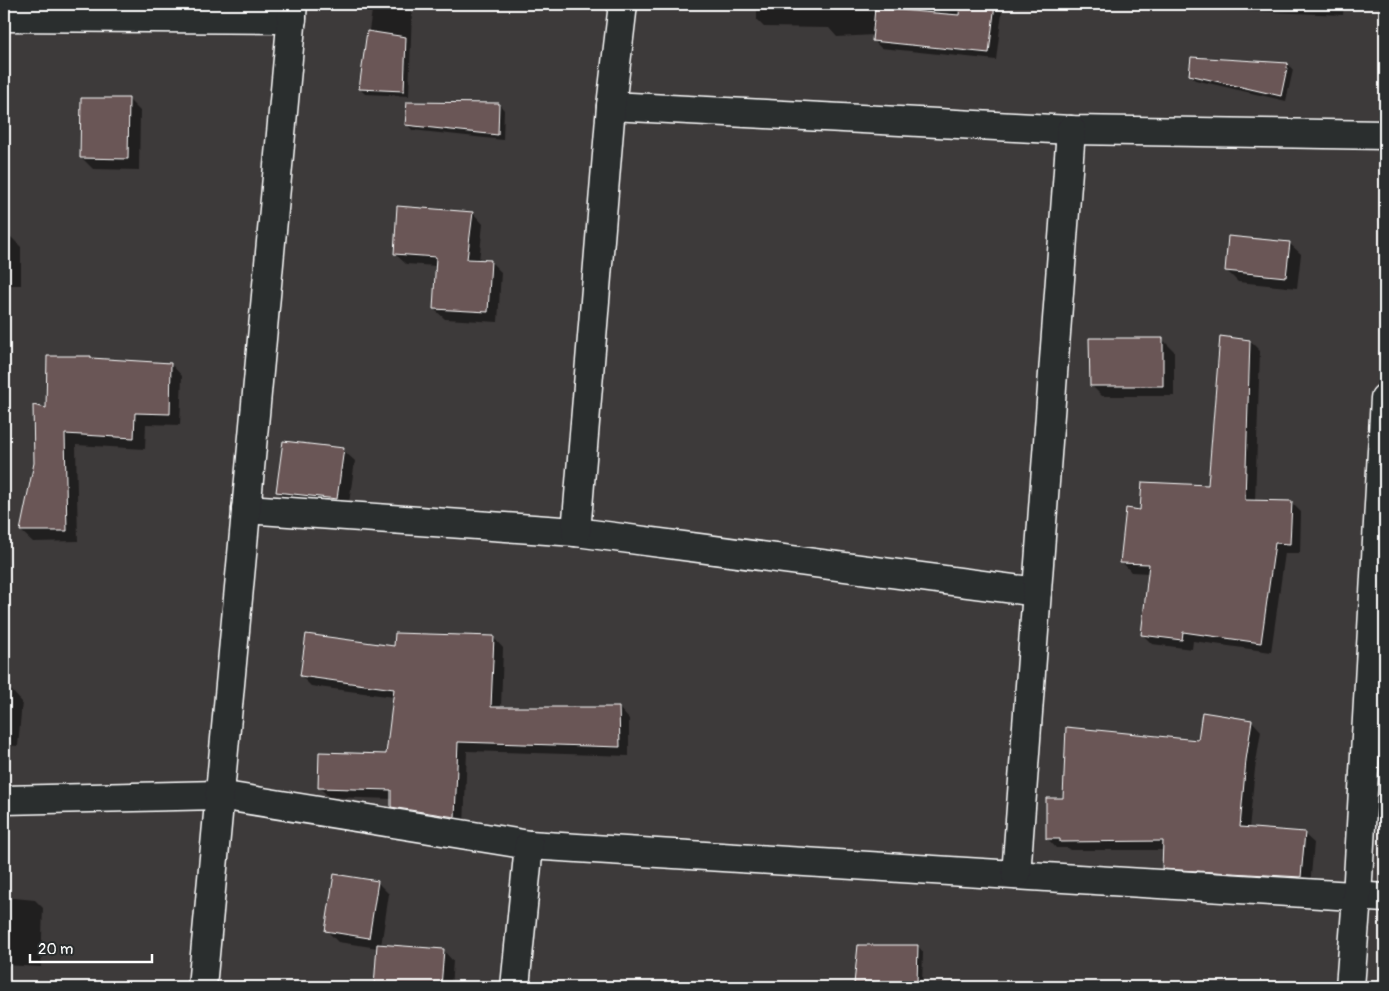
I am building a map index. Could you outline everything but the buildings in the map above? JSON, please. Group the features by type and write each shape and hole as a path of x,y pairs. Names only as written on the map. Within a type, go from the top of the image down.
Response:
{"street":[{"path":"576,532 611,106 623,4"},
{"path":"4,17 292,11 202,987"},
{"path":"611,106 1072,130 1385,135"},
{"path":"1016,875 1072,130"},
{"path":"1350,987 1382,530 1385,398"},
{"path":"246,510 576,532 1037,592"},
{"path":"4,800 219,796 529,845 1385,898"},
{"path":"515,987 529,845"}]}
